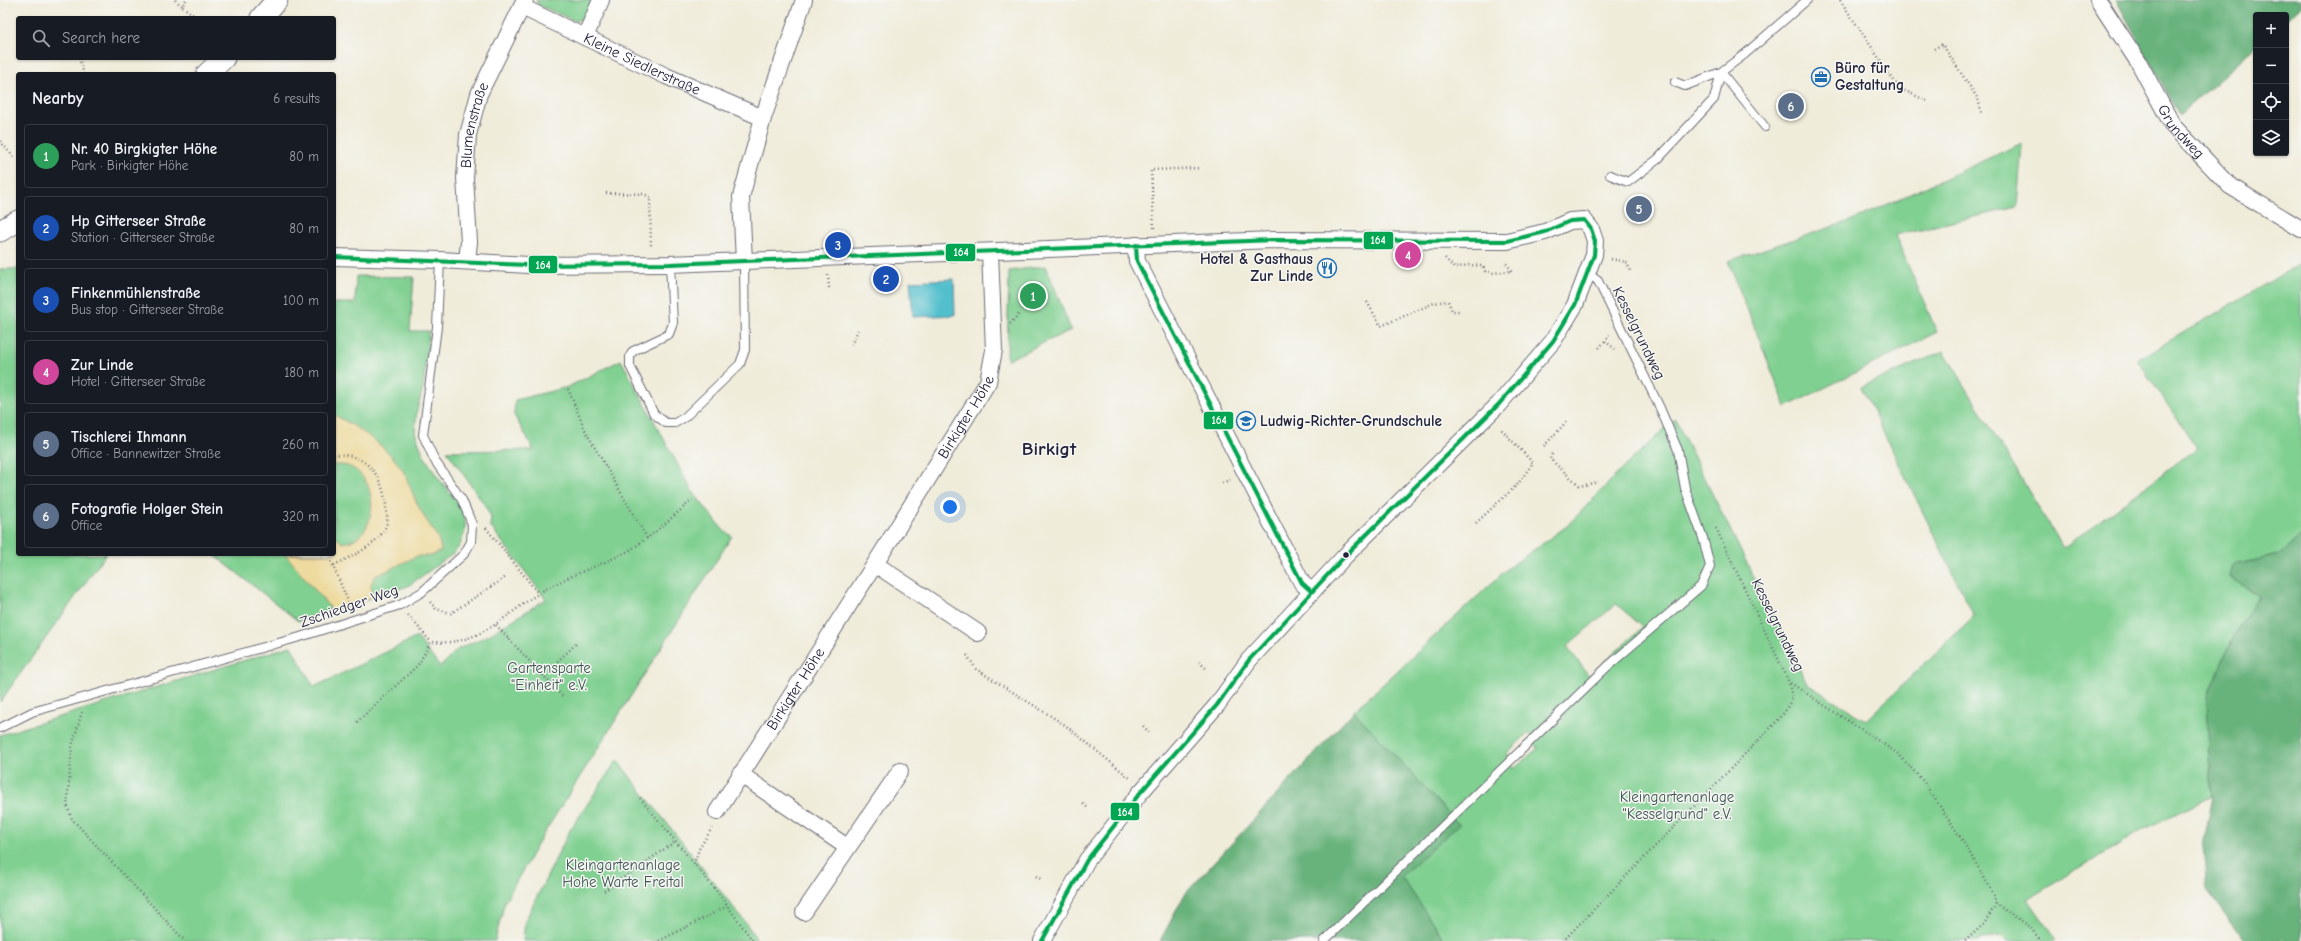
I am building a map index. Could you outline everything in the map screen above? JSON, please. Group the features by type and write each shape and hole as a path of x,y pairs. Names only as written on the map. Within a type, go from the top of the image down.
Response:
{"street":[{"path":"263,16 277,0"},
{"path":"585,37 601,0"},
{"path":"744,262 741,197 763,118 804,0"},
{"name":"Grundweg","path":"2098,0 2139,63 2173,126 2230,186 2301,229"},
{"name":"Kleine Siedlerstraße","path":"523,3 585,37 666,76 763,118"},
{"name":"Blumenstraße","path":"467,261 469,237 465,178 468,135 479,94 523,3"},
{"path":"208,72 222,60"},
{"path":"336,257 467,261 528,265 670,264 1324,239 1507,241 1545,232 1570,221 1584,220 1591,229 1595,241 1594,252 1588,273 1566,322 1528,372 1499,404 1311,591 1249,660 1217,705 1140,793 1087,860 1042,941"},
{"path":"0,231 16,222"},
{"path":"1136,245 1137,261 1302,583 1311,591"},
{"name":"Birkigter Höhe","path":"717,812 875,564 988,382 994,350 990,252"},
{"path":"875,564 978,633"},
{"path":"804,912 900,771"},
{"path":"740,774 847,847"}],"lane":[{"path":"1675,82 1685,86 1721,72 1745,54 1807,0"},
{"path":"1721,72 1765,127"},
{"path":"1610,175 1628,182 1658,159 1714,99 1721,72"},
{"name":"Zschiedger Weg","path":"0,728 32,712 86,698 400,606 422,592 464,554 471,542 472,524 462,500 435,461 423,435 437,327 440,260"},
{"path":"670,264 672,323 669,334 633,351 630,356 630,366 654,414 666,423 675,423 685,417 740,364 745,350 744,262"},
{"name":"Kesselgrundweg","path":"1324,941 1607,666 1701,586 1710,566 1703,538 1685,488 1678,450 1660,408 1606,295 1598,281 1588,273"}],"path":[{"path":"174,0 194,16"},
{"path":"182,6 186,0"},
{"path":"1840,0 1899,88 1927,101"},
{"path":"1934,49 1942,44 1978,99 1982,114"},
{"path":"80,60 83,72"},
{"path":"0,141 15,159"},
{"path":"1154,227 1151,170 1201,168"},
{"path":"606,193 644,194 650,197 651,252"},
{"path":"1641,208 1645,212 1651,205"},
{"path":"1440,251 1454,268 1468,265 1483,266 1486,271 1492,273 1512,272 1505,262"},
{"path":"1626,262 1631,271"},
{"path":"828,275 829,288"},
{"path":"1367,302 1380,326 1434,303 1448,301 1452,311 1461,311"},
{"path":"850,345 858,330"},
{"path":"1599,348 1605,341"},
{"path":"568,389 586,432 647,538"},
{"path":"1241,424 1246,421"},
{"path":"1544,446 1567,421"},
{"path":"1476,523 1517,485 1533,463 1495,422"},
{"path":"334,565 364,550 376,540 387,522 385,496 379,477 365,461 344,454 336,455"},
{"path":"1552,454 1550,459 1580,486 1598,482"},
{"path":"400,606 431,642 443,643 469,640 496,625 538,594 555,584 606,562 647,538 692,500"},
{"path":"472,524 482,523 538,594"},
{"name":"Kesselgrundweg","path":"1715,527 1789,682 1897,752 1923,781 1961,838 1993,893 1996,904"},
{"path":"329,556 355,620"},
{"path":"422,592 436,610 451,613 506,577"},
{"path":"496,625 564,698"},
{"path":"357,722 418,665 431,642"},
{"path":"543,675 576,644"},
{"path":"967,655 976,669 1065,725 1133,781"},
{"path":"1199,662 1208,670"},
{"path":"1563,941 1782,716 1792,699 1789,682"},
{"path":"86,698 72,746 67,805 72,819 185,941"},
{"path":"1143,726 1150,733"},
{"path":"640,798 676,841 753,941"},
{"path":"1083,804 1088,808"},
{"path":"694,864 699,848 711,830 717,812"},
{"path":"604,891 676,841"},
{"path":"1036,876 1042,880"},
{"path":"1965,941 1984,924 1996,904 2029,926 2041,941"},
{"path":"659,941 727,906"}],"green space":[{"path":"536,0 593,0 585,18 575,21 538,5"},
{"path":"2116,0 2301,0 2301,6 2289,17 2289,12 2253,12 2253,49 2179,115"},
{"path":"2022,143 2017,207 1895,235 1937,332 1786,407 1728,261 1853,220"},
{"name":"Kleingartenanlage \"Kesselgrund\" e.V.","path":"2301,263 2301,536 2279,555 2233,565 2230,577 2259,595 2235,634 2207,697 2209,759 2213,796 2146,828 2028,899 2057,941 2007,941 2002,936 1983,938 1979,941 1445,941 1401,876 1354,711 1507,569 1567,526 1625,466 1675,419 1807,684 1866,720 1974,616 1861,387 1944,351 2063,548 2197,448 2137,360","holes":["1616,604 1643,627 1589,676 1567,646","1528,733 1538,748 1513,769 1507,753"]},
{"path":"1046,266 1071,330 1007,360 1009,271"},
{"path":"0,269 16,269 16,556 105,556 0,702"},
{"path":"356,276 414,277 410,331 429,331 423,388 417,410 415,432 423,454 436,475 459,504 465,518 465,531 460,545 454,553 408,586 298,621 216,556 336,556 336,303 355,303"},
{"name":"Gartensparte \"Einheit\" e.V.","path":"621,360 692,491 724,531 732,536 543,835 505,901 495,941 0,941 0,735 291,646 314,687 417,637 440,667 458,649 489,635 546,599 490,526 491,517 484,504 447,451 534,450 514,415 515,400 568,387"},
{"path":"2301,536 2301,941 2245,941 2207,890 2203,846 2213,796 2209,759 2207,697 2235,634 2259,595 2230,577 2233,565 2279,555"},
{"path":"1354,711 1459,825 1401,876 1445,941 1160,941 1185,894"},
{"name":"Kleingartenanlage Hohe Warte Freital","path":"617,760 745,922 758,941 523,941 525,921 570,830"}],"sand":[{"path":"336,416 372,439 397,462 403,471 419,508 439,540 441,551 431,556 417,556 374,577 371,585 373,597 332,610 287,556 336,556 336,537 342,543 356,538 366,528 371,515 371,500 368,486 360,474 349,466 336,465"}],"water":[{"path":"954,279 955,315 913,317 910,281"}],"transit line":[{"name":"164","path":"336,257 528,265 670,264 1273,240 1507,241 1545,232 1570,221 1584,220"},
{"name":"164","path":"1042,941 1087,860 1140,793 1217,705 1249,660 1345,556 1499,404 1553,341 1575,305 1594,255 1595,241 1591,229 1584,220"},
{"name":"164","path":"1136,245 1137,261 1302,583 1311,591"}],"place":[{"name":"Büro für Gestaltung","path":"1821,77"},
{"name":"Fotografie Holger Stein","path":"1791,106"},
{"name":"Tischlerei Ihmann","path":"1639,209"},
{"name":"Finkenmühlenstraße","path":"838,245"},
{"name":"Zur Linde","path":"1408,255"},
{"name":"Hotel & Gasthaus Zur Linde","path":"1327,268"},
{"name":"Hp Gitterseer Straße","path":"886,279"},
{"name":"Nr. 40 Birgkigter Höhe","path":"1033,296"},
{"name":"Ludwig-Richter-Grundschule","path":"1246,421"}],"district":[{"name":"Birkigt","path":"1049,449"}]}
